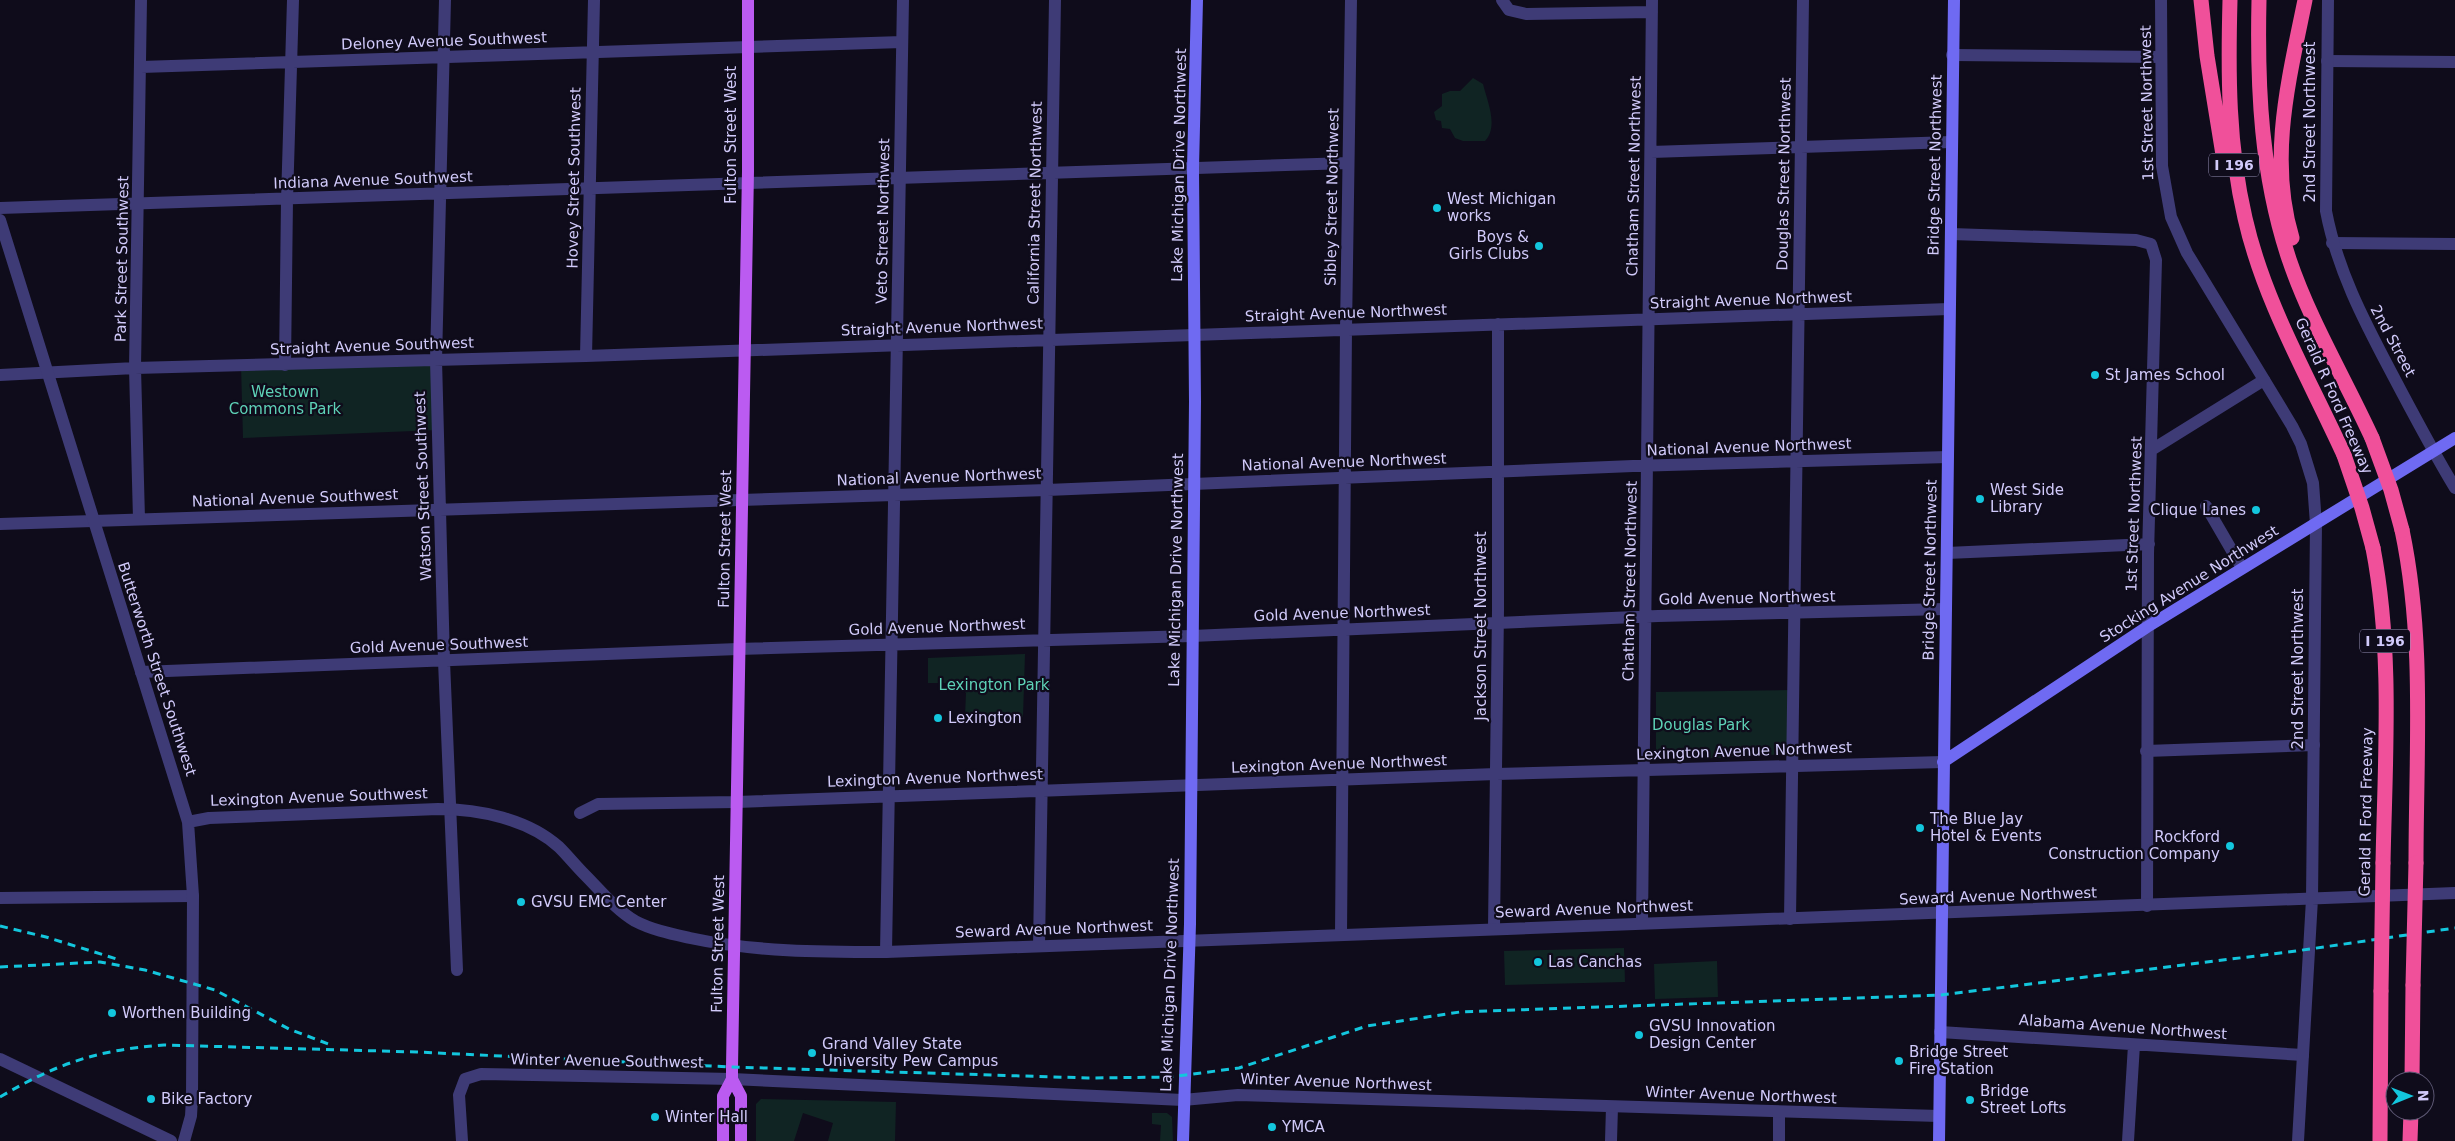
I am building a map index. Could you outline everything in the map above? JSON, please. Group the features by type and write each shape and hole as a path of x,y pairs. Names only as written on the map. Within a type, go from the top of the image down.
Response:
{"highway":[{"path":"2201,0 2218,130 2242,246 2269,316 2281,323"},
{"name":"Gerald R Ford Freeway","path":"2230,0 2228,87 2236,174 2245,220 2281,323 2344,455 2362,508 2372,548 2382,604 2385,649 2380,1141"},
{"name":"Gerald R Ford Freeway","path":"2259,0 2260,87 2263,144 2268,180 2290,260 2308,303 2372,438 2391,490 2402,530 2412,579 2416,623 2416,862 2412,1071"},
{"path":"2305,0 2281,126 2280,161 2287,212 2308,303"},
{"path":"2410,1141 2411,1121"}],"main road":[{"name":"Fulton Street West","path":"723,1141 723,1096 732,1079 738,649 745,350 748,0"},
{"name":"Lake Michigan Drive Northwest","path":"1183,1141 1190,939 1194,484 1193,168 1197,0"},
{"name":"Bridge Street Northwest","path":"1939,1141 1954,0"},
{"name":"Stocking Avenue Northwest","path":"1943,762 2148,627 2455,438"},
{"name":"Fulton Street West","path":"732,1079 741,1096 741,1141"}],"street":[{"name":"Park Street Southwest","path":"139,519 135,368 141,0"},
{"path":"286,365 287,200 293,0"},
{"name":"Watson Street Southwest","path":"445,0 436,360 444,661 452,809 457,970"},
{"name":"Hovey Street Southwest","path":"586,356 594,0"},
{"name":"Veto Street Northwest","path":"886,952 903,0"},
{"name":"California Street Northwest","path":"1039,946 1055,0"},
{"name":"Sibley Street Northwest","path":"1341,934 1341,780 1351,0"},
{"name":"Douglas Street Northwest","path":"1790,919 1803,0"},
{"name":"1st Street Northwest","path":"2161,0 2160,57 2163,175 2167,200 2177,233"},
{"name":"2nd Street Northwest","path":"2328,0 2326,211 2332,243"},
{"path":"1504,3 1515,13 1526,14 1652,6"},
{"name":"Chatham Street Northwest","path":"1642,922 1652,6"},
{"name":"Deloney Avenue Southwest","path":"141,68 902,42"},
{"path":"1952,54 2160,57"},
{"path":"2327,61 2455,62"},
{"path":"1651,152 1952,142"},
{"name":"Indiana Avenue Southwest","path":"0,208 287,200 1348,163"},
{"name":"Butterworth Street Southwest","path":"0,220 188,822 193,896 192,1098 191,1116 184,1141"},
{"name":"2nd Street Northwest","path":"2177,233 2196,268 2292,426 2306,459 2313,483 2316,524 2312,899 2298,1141"},
{"name":"1st Street Northwest","path":"1951,234 2136,240 2151,244 2156,260 2148,544 2147,906"},
{"path":"2332,243 2455,244"},
{"name":"2nd Street","path":"2332,243 2362,318 2432,451"},
{"name":"Straight Avenue Northwest","path":"745,350 1949,309"},
{"name":"Jackson Street Northwest","path":"1494,928 1498,623 1498,324"},
{"name":"Straight Avenue Southwest","path":"0,375 135,368 745,350"},
{"path":"2152,449 2264,380"},
{"path":"2432,451 2455,488"},
{"name":"National Avenue Northwest","path":"742,499 1047,490 1647,466 1948,457"},
{"name":"National Avenue Southwest","path":"0,524 742,499"},
{"path":"2206,506 2242,568"},
{"path":"1947,552 2148,544"},
{"name":"Gold Avenue Northwest","path":"738,649 1192,636 1645,617 1946,609"},
{"name":"Gold Avenue Southwest","path":"141,672 738,649"},
{"path":"2146,751 2314,746"},
{"name":"Lexington Avenue Northwest","path":"737,802 1496,774 1943,762"},
{"path":"580,813 598,804 737,802"},
{"name":"Lexington Avenue Southwest","path":"188,822 209,818 452,809 494,816 529,827 558,846 606,896 635,921 668,933 734,945"},
{"name":"Seward Avenue Northwest","path":"734,945 804,952 886,952 1642,922 1942,915 2455,893"},
{"path":"0,898 193,896"},
{"name":"Alabama Avenue Northwest","path":"1940,1032 2304,1055"},
{"path":"2128,1141 2134,1045"},
{"path":"0,1058 171,1141"},
{"name":"Winter Avenue Southwest","path":"462,1141 460,1089 465,1079 481,1074 732,1079"},
{"name":"Winter Avenue Northwest","path":"732,1079 1183,1100 1238,1095 1939,1116"},
{"path":"1611,1141 1612,1107"},
{"path":"1779,1112 1779,1141"}],"green space":[{"path":"1473,78 1483,84 1491,113 1491,128 1485,141 1463,141 1455,138 1450,129 1442,128 1441,121 1436,120 1434,112 1442,106 1442,94 1450,91 1460,91"},
{"name":"Westown Commons Park","path":"436,360 438,430 243,438 241,366"},
{"name":"Lexington Park","path":"1025,654 1023,717 965,716 966,693 954,683 928,683 928,658"},
{"name":"Douglas Park","path":"1790,690 1789,754 1659,761 1656,755 1656,692"},
{"path":"1624,948 1625,982 1505,985 1504,951"},
{"path":"1717,961 1718,997 1655,999 1654,964"},
{"path":"761,1099 896,1102 895,1141 828,1141 833,1123 803,1113 794,1141 756,1141 756,1104"},
{"path":"1152,1113 1167,1113 1172,1117 1173,1141 1160,1141 1161,1125 1152,1124"}],"railway":[{"path":"0,926 46,937 120,960"},
{"path":"0,1097 41,1075 79,1060 118,1050 164,1045 417,1052 732,1067 1088,1078 1170,1077 1239,1068 1367,1026 1460,1012 1941,995 2296,951 2455,928"},
{"path":"0,967 100,962 145,970 215,990 289,1029 331,1045"}],"place":[{"name":"West Michigan works","path":"1437,208"},
{"name":"Boys & Girls Clubs","path":"1539,246"},
{"name":"St James School","path":"2095,375"},
{"name":"West Side Library","path":"1980,499"},
{"name":"Clique Lanes","path":"2256,510"},
{"name":"Lexington","path":"938,718"},
{"name":"The Blue Jay Hotel & Events","path":"1920,828"},
{"name":"Rockford Construction Company","path":"2230,846"},
{"name":"GVSU EMC Center","path":"521,902"},
{"name":"Las Canchas","path":"1538,962"},
{"name":"Worthen Building","path":"112,1013"},
{"name":"GVSU Innovation Design Center","path":"1639,1035"},
{"name":"Grand Valley State University Pew Campus","path":"812,1053"},
{"name":"Bridge Street Fire Station","path":"1899,1061"},
{"name":"Bike Factory","path":"151,1099"},
{"name":"Bridge Street Lofts","path":"1970,1100"},
{"name":"Winter Hall","path":"655,1117"},
{"name":"YMCA","path":"1272,1127"}]}
